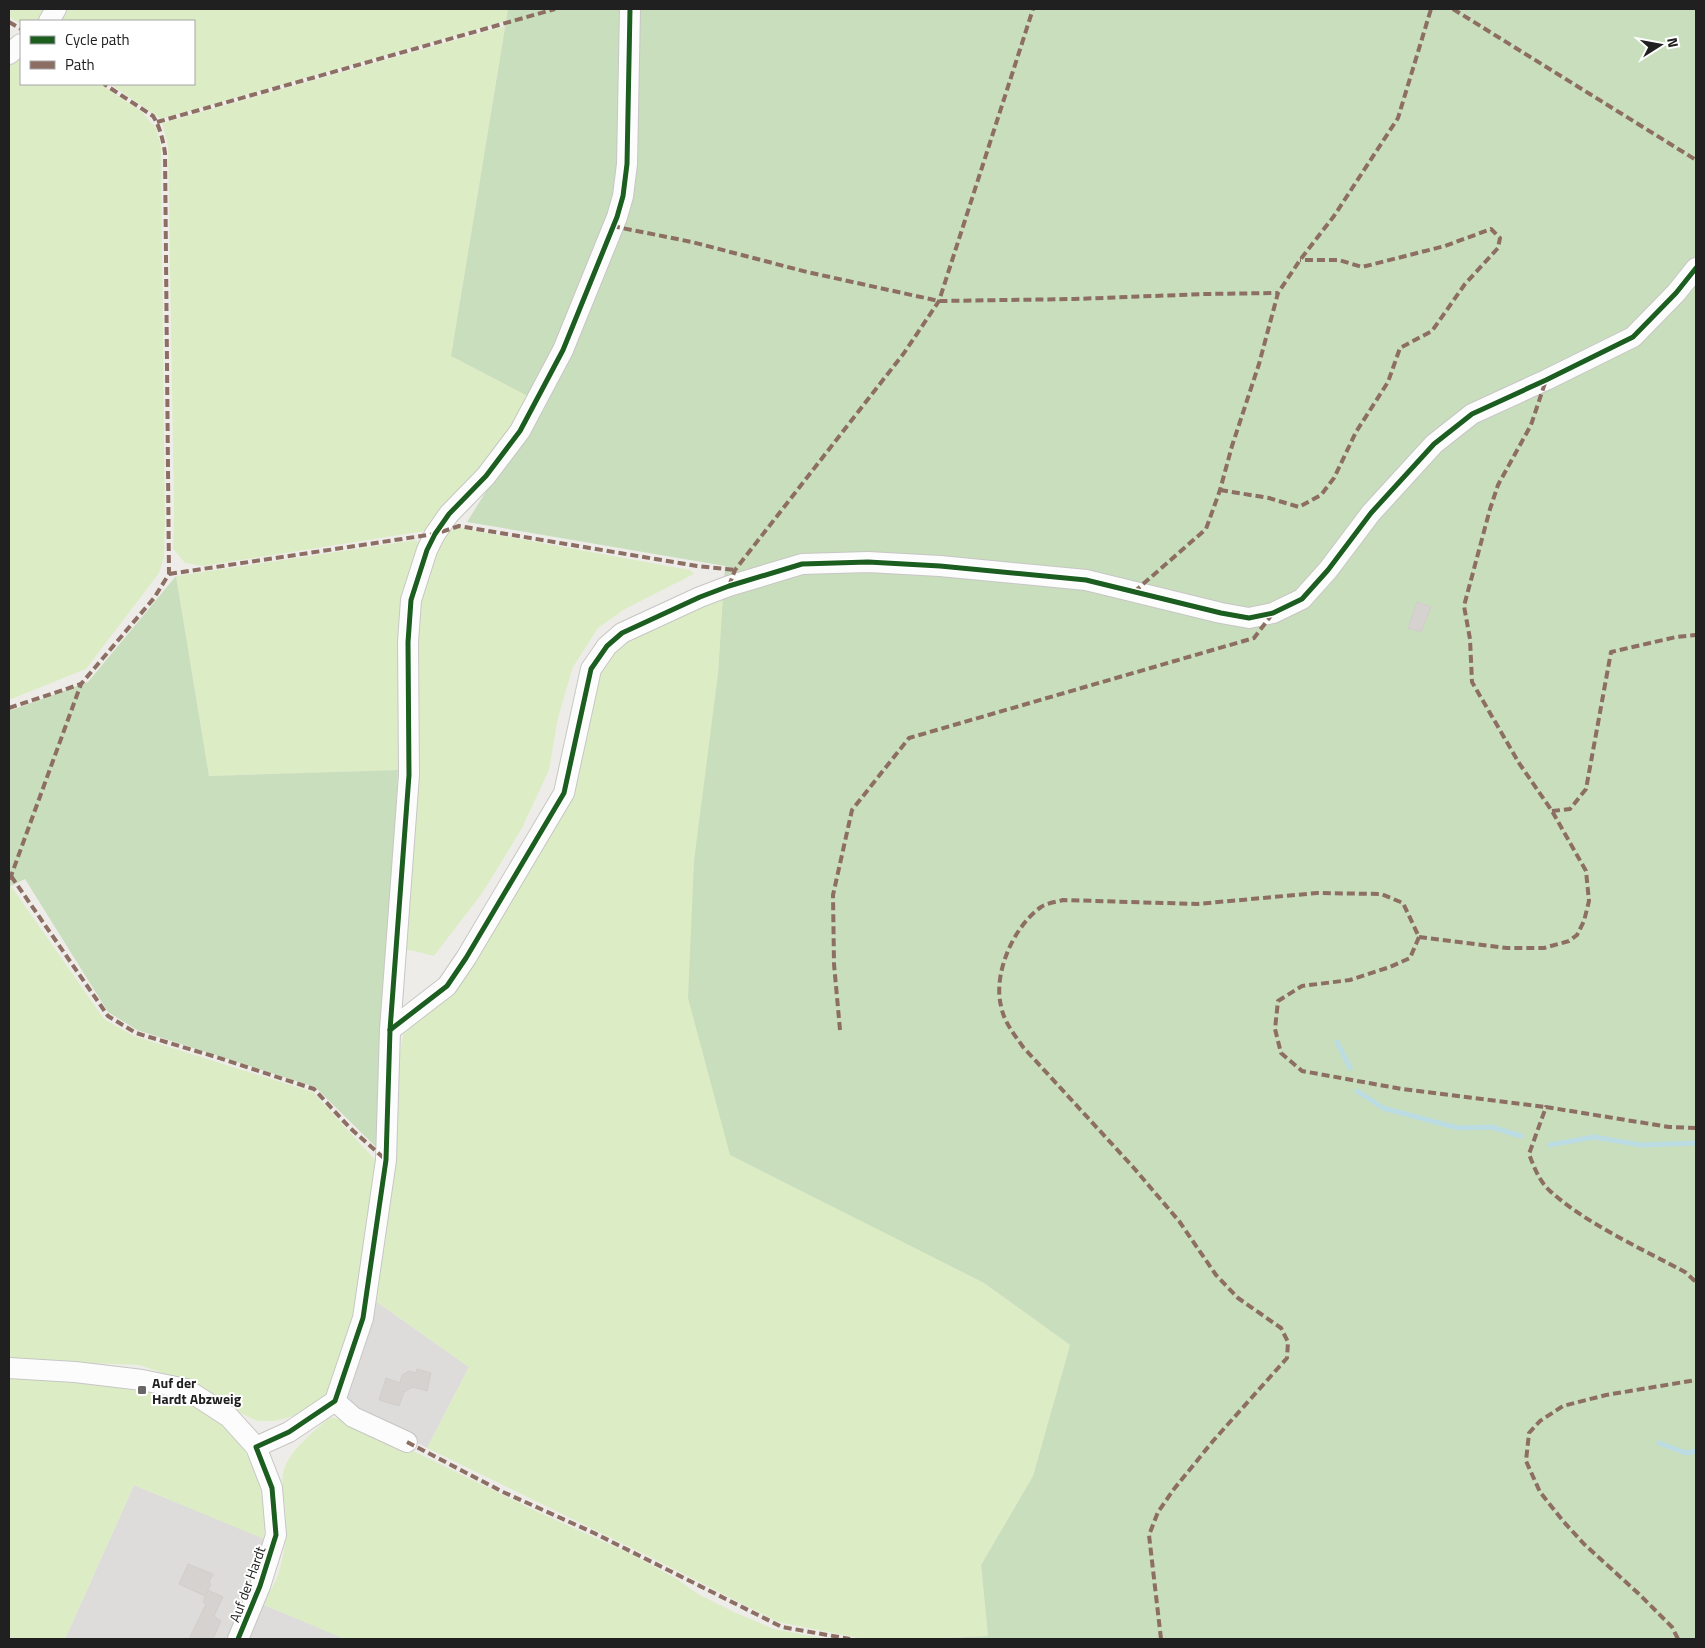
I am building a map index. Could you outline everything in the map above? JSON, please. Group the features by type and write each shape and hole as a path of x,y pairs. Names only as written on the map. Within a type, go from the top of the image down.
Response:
{"street":[{"path":"50,20 56,9"},
{"path":"9,1368 75,1372 142,1380 186,1389 229,1418 256,1447 289,1432 334,1401 363,1318 386,1160 390,1030 409,775 408,642 411,600 427,550 435,534 449,514 486,476 520,431 563,350 616,217 623,196 627,164 630,9"},
{"path":"9,54 20,45"},
{"path":"390,1030 447,986 466,958 564,793 591,669 607,646 622,633 700,597 729,586 802,564 868,562 940,566 1086,580 1220,613 1249,618 1273,613 1302,599 1328,570 1371,512 1442,438 1472,414 1633,337 1676,293 1696,268"},
{"path":"334,1401 353,1417 407,1442"},
{"name":"Auf der Hardt","path":"238,1639 260,1586 276,1535 272,1488 256,1447"}],"shaded area":[{"path":"370,1297 469,1367 427,1448 339,1401"},
{"path":"134,1485 271,1541 262,1604 341,1637 340,1639 65,1639"}],"green space":[{"path":"9,9 51,9 43,20 20,20 20,23 9,17"},
{"path":"62,9 508,9 506,21 161,119 111,85 195,85 195,20 56,20"},
{"path":"508,9 1696,9 1696,1639 927,1639 988,1636 981,1565 1033,1476 1070,1345 984,1283 730,1155 688,998 694,861 718,674 725,566 467,522 541,403 451,356"},
{"path":"505,26 451,356 534,399 492,461 425,531 203,566 185,563 173,549 168,146 162,123"},
{"path":"20,52 20,85 102,85 141,111 156,128 161,146 165,523 164,557 159,573 86,669 9,700 9,62"},
{"path":"460,528 690,570 694,574 625,609 598,628 573,667 558,718 549,770 522,828 483,892 434,956 401,949 418,603 432,558 444,533"},
{"path":"415,540 422,543 404,770 209,776 176,576"},
{"path":"176,576 209,776 398,770 378,1149 315,1087 137,1030 108,1012 25,879 9,887 9,711 88,682"},
{"path":"724,595 718,674 730,1155 984,1283 1070,1345 1033,1476 981,1565 988,1636 927,1639 863,1639 778,1622 427,1448 469,1367 370,1297 393,1173 400,1051 403,1035 423,1015 562,806 593,681 609,655 629,637"},
{"path":"11,886 104,1019 134,1036 313,1092 378,1163 362,1270 349,1332 327,1395 312,1407 294,1416 275,1421 257,1421 242,1414 196,1384 139,1365 9,1360 9,888"},
{"path":"9,1378 85,1384 153,1394 183,1401 209,1414 239,1442 257,1477 262,1497 264,1539 134,1485 65,1639 9,1639"},
{"path":"330,1417 354,1422 536,1511 631,1554 677,1579 698,1594 734,1612 774,1629 828,1639 340,1639 340,1637 262,1604 276,1580 284,1547 286,1517 282,1477 286,1464 300,1444"}],"building":[{"path":"1417,602 1431,607 1421,632 1408,628"},
{"path":"417,1369 431,1373 427,1391 413,1387 404,1392 399,1406 379,1400 386,1378 400,1383 402,1375 409,1371 416,1373"},
{"path":"188,1564 213,1574 209,1582 211,1584 205,1596 179,1584"},
{"path":"208,1590 223,1597 214,1616 221,1621 213,1639 189,1639 206,1604 203,1602"}],"waterway":[{"path":"1337,1042 1350,1068"},
{"path":"1357,1091 1383,1108 1458,1128 1491,1127 1521,1136"},
{"path":"1550,1145 1594,1137 1641,1145 1696,1143"},
{"path":"1659,1443 1686,1453 1696,1451"}],"marked path":[{"path":"157,122 555,9"},
{"path":"729,586 735,570 904,353 939,301 1033,9"},
{"path":"1134,592 1206,529 1259,364 1278,293 1300,260 1334,216 1398,118 1431,9"},
{"path":"1453,9 1696,160"},
{"path":"9,22 20,28"},
{"path":"9,879 81,684 154,598 169,574 165,153 161,134 153,116 106,85"},
{"path":"612,226 692,242 807,272 939,301 1278,293"},
{"path":"1220,490 1269,498 1299,507 1321,495 1334,478 1356,432 1388,382 1400,348 1432,331 1465,284 1498,248 1500,238 1491,229 1445,246 1362,267 1339,260 1300,260"},
{"path":"1419,937 1507,948 1544,948 1569,941 1577,935 1584,921 1589,901 1586,871 1552,811 1519,763 1472,682 1470,639 1464,606 1498,485 1531,425 1546,380"},
{"path":"169,574 435,534 459,526 697,566 735,570"},
{"path":"840,1030 834,964 833,895 852,810 909,738 1254,638 1273,613"},
{"path":"1552,811 1570,809 1586,789 1611,652 1676,637 1696,635"},
{"path":"9,708 81,684"},
{"path":"11,876 108,1016 136,1033 314,1089 350,1128 386,1160"},
{"path":"1161,1639 1149,1535 1158,1512 1213,1441 1287,1358 1288,1342 1281,1328 1238,1298 1216,1275 1179,1221 1133,1167 1023,1047 1007,1023 1001,1006 1000,980 1008,952 1022,926 1031,916 1041,907 1063,900 1197,904 1317,893 1381,894 1403,903 1419,937"},
{"path":"1419,937 1410,958 1390,967 1350,980 1302,986 1278,1001 1275,1029 1281,1053 1302,1071 1402,1089 1546,1107"},
{"path":"1696,1128 1669,1127 1546,1107 1529,1154 1543,1183 1564,1203 1614,1235 1685,1272 1696,1282"},
{"path":"1678,1639 1672,1627 1584,1544 1563,1521 1540,1492 1526,1461 1529,1433 1540,1421 1563,1406 1606,1395 1696,1380"},
{"path":"407,1442 503,1492 594,1533 782,1627 850,1639"}],"cycle path":[{"path":"238,1639 260,1586 276,1535 272,1488 256,1447 289,1432 335,1401 363,1318 386,1160 390,1030 409,775 408,642 411,600 427,550 435,534 449,514 486,476 520,431 563,350 617,217 623,196 627,164 630,9"},
{"path":"390,1030 447,986 466,958 564,793 591,669 607,646 622,633 700,597 729,586 802,564 868,562 940,566 1086,580 1249,618 1273,613 1302,599 1328,570 1371,513 1434,444 1472,414 1633,337 1676,293 1696,268"}],"place":[{"name":"Auf der Hardt Abzweig","path":"142,1390"}]}
